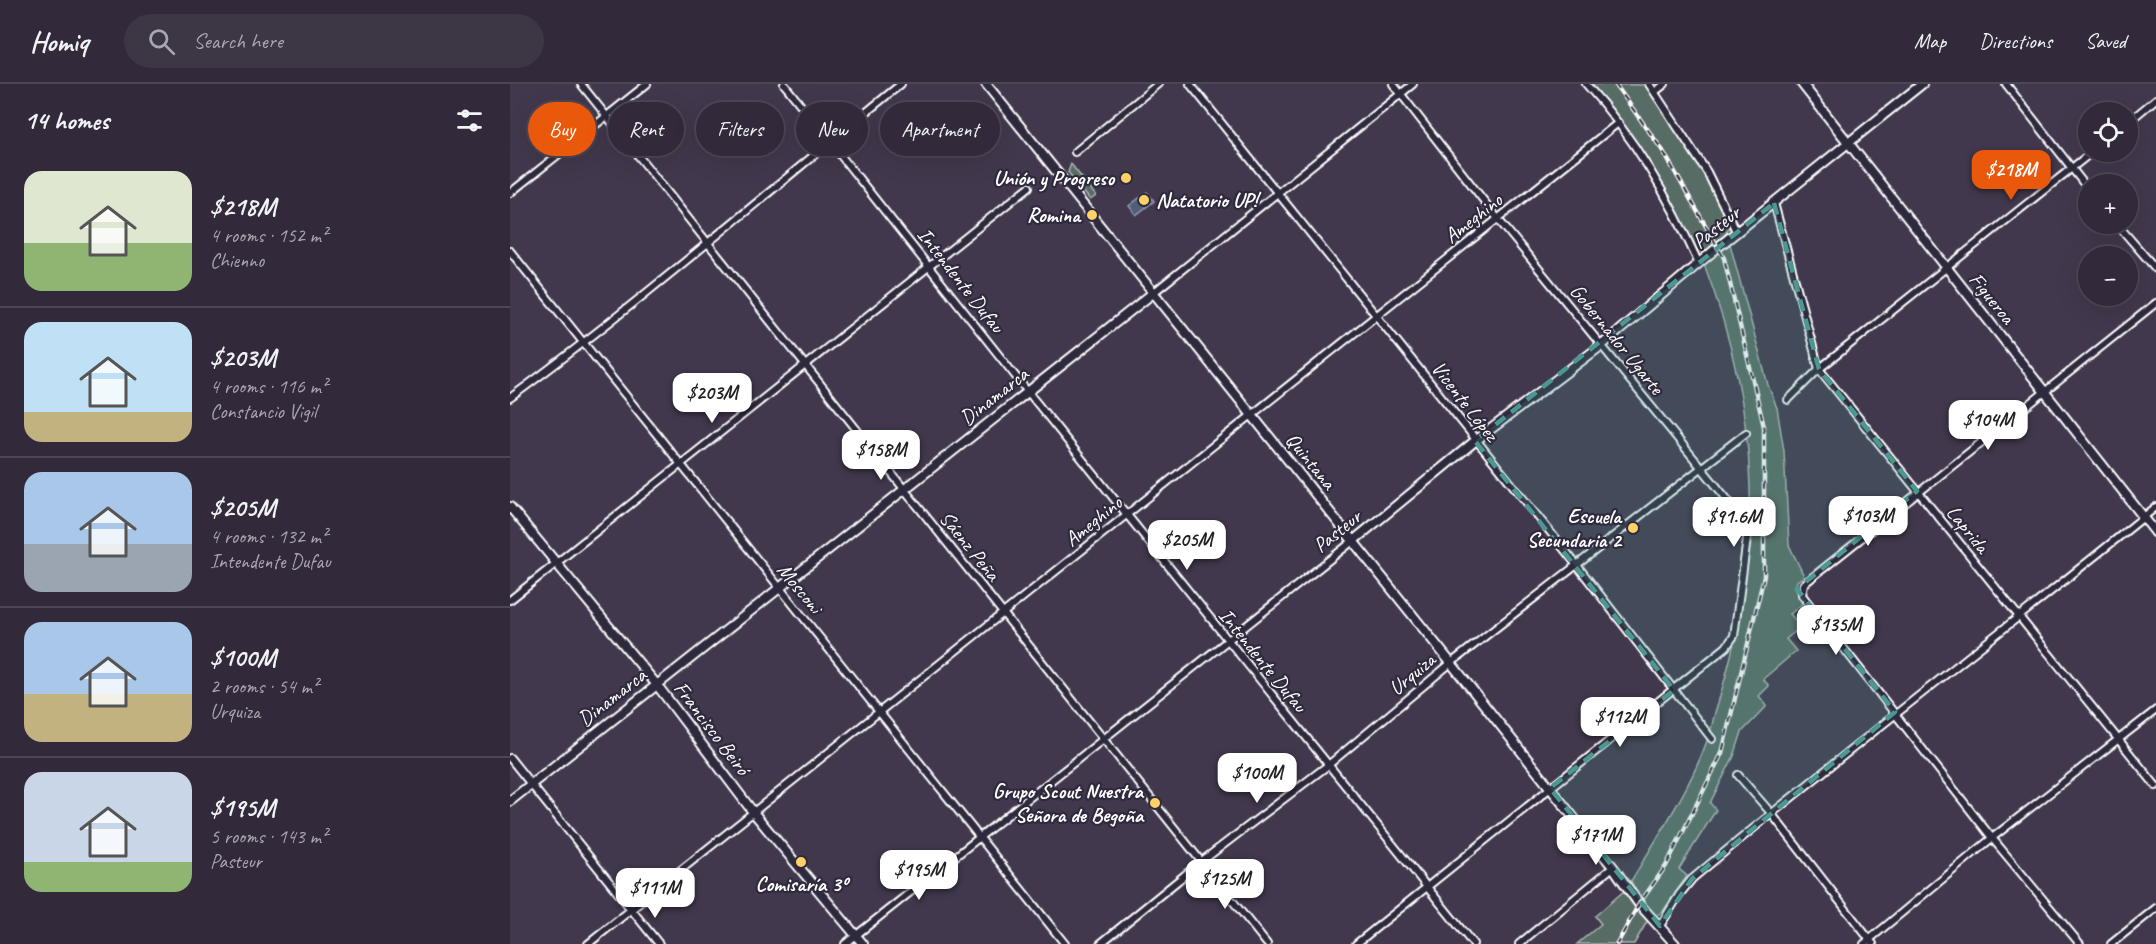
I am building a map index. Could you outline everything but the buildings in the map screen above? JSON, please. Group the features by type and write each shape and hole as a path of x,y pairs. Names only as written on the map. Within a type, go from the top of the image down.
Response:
{"street":[{"name":"Sáenz Peña","path":"581,84 1267,944"},
{"path":"510,193 647,84"},
{"name":"Intendente Dufau","path":"784,84 799,102"},
{"path":"868,111 902,84"},
{"name":"Quintana","path":"986,84 1451,663 1613,867 1639,904 1675,944"},
{"path":"1075,152 1158,84"},
{"name":"Vicente López","path":"1190,84 1576,564 1712,739"},
{"name":"Gobernador Ugarte","path":"1393,84 1498,219 1745,521 1748,531 1734,636 1726,647 1674,690"},
{"name":"Dinamarca","path":"510,801 1153,293 1413,84"},
{"path":"1586,84 1646,161 1668,199 1699,264"},
{"path":"1649,84 1707,172 1737,233"},
{"path":"1656,92 1665,84"},
{"name":"Figueroa","path":"1802,84 1850,142 1945,269 2156,533"},
{"name":"Pasteur","path":"845,944 1353,541 1475,441 1602,345 1922,84"},
{"path":"2006,84 2078,177"},
{"path":"2138,114 2156,99"},
{"name":"Ameghino","path":"588,944 1618,123"},
{"path":"510,398 584,344 812,156"},
{"name":"Intendente Dufau","path":"842,156 1327,766 1473,944"},
{"path":"1788,400 1819,369 2079,162"},
{"path":"510,600 928,265 1029,187"},
{"name":"Laprida","path":"1774,203 1819,369 2156,786"},
{"path":"2126,234 2156,269"},
{"name":"Mosconi","path":"510,251 978,839 1065,944"},
{"path":"2080,944 1992,838 1802,595 1801,589 1804,584 1917,491 2156,303"},
{"name":"Urquiza","path":"1100,944 1202,861 1327,766 1451,663 1576,564 1746,433"},
{"name":"Francisco Beiró","path":"510,507 657,685 753,812 862,944"},
{"path":"1660,926 1692,879 1895,712 2020,618 2156,507"},
{"path":"1356,944 1674,690"},
{"path":"1738,775 1771,813 1869,942 1992,838 2156,710"},
{"path":"510,758 659,944"},
{"path":"1519,944 1613,867"},
{"path":"2111,944 2156,908"}],"highlighted area":[{"path":"1774,203 1819,369 1917,491 1797,589 1895,712 1692,879 1660,926 1550,788 1674,690 1475,441"}],"green space":[{"path":"1589,84 1647,85 1704,173 1730,225 1723,239 1704,253 1696,250 1649,162 1621,122"},
{"path":"1071,164 1096,196 1090,200 1068,172"},
{"path":"1730,244 1768,385 1777,408 1784,451 1789,545 1804,576 1797,581 1795,587 1802,604 1790,614 1801,627 1786,639 1796,651 1763,679 1769,686 1759,696 1767,706 1742,732 1734,756 1710,803 1716,810 1679,869 1687,876 1663,911 1656,916 1644,905 1631,881 1682,795 1709,737 1733,649 1743,594 1749,539 1750,484 1746,429 1737,375 1723,320 1704,264"},
{"path":"1625,890 1648,920 1634,944 1577,944 1601,924 1595,916"}],"water":[{"path":"1147,192 1154,201 1136,215 1129,206"}],"railway":[{"path":"1615,84 1663,151 1724,258 1764,427 1764,576 1722,753 1666,866 1639,904 1617,944"}],"place":[{"name":"Unión y Progreso","path":"1126,178"},
{"name":"Natatorio UP!","path":"1144,200"},
{"name":"Romina","path":"1092,215"},
{"name":"Escuela Secundaria 2","path":"1633,528"},
{"name":"Grupo Scout Nuestra Señora de Begoña","path":"1155,803"},
{"name":"Comisaría 3º","path":"801,862"}]}
